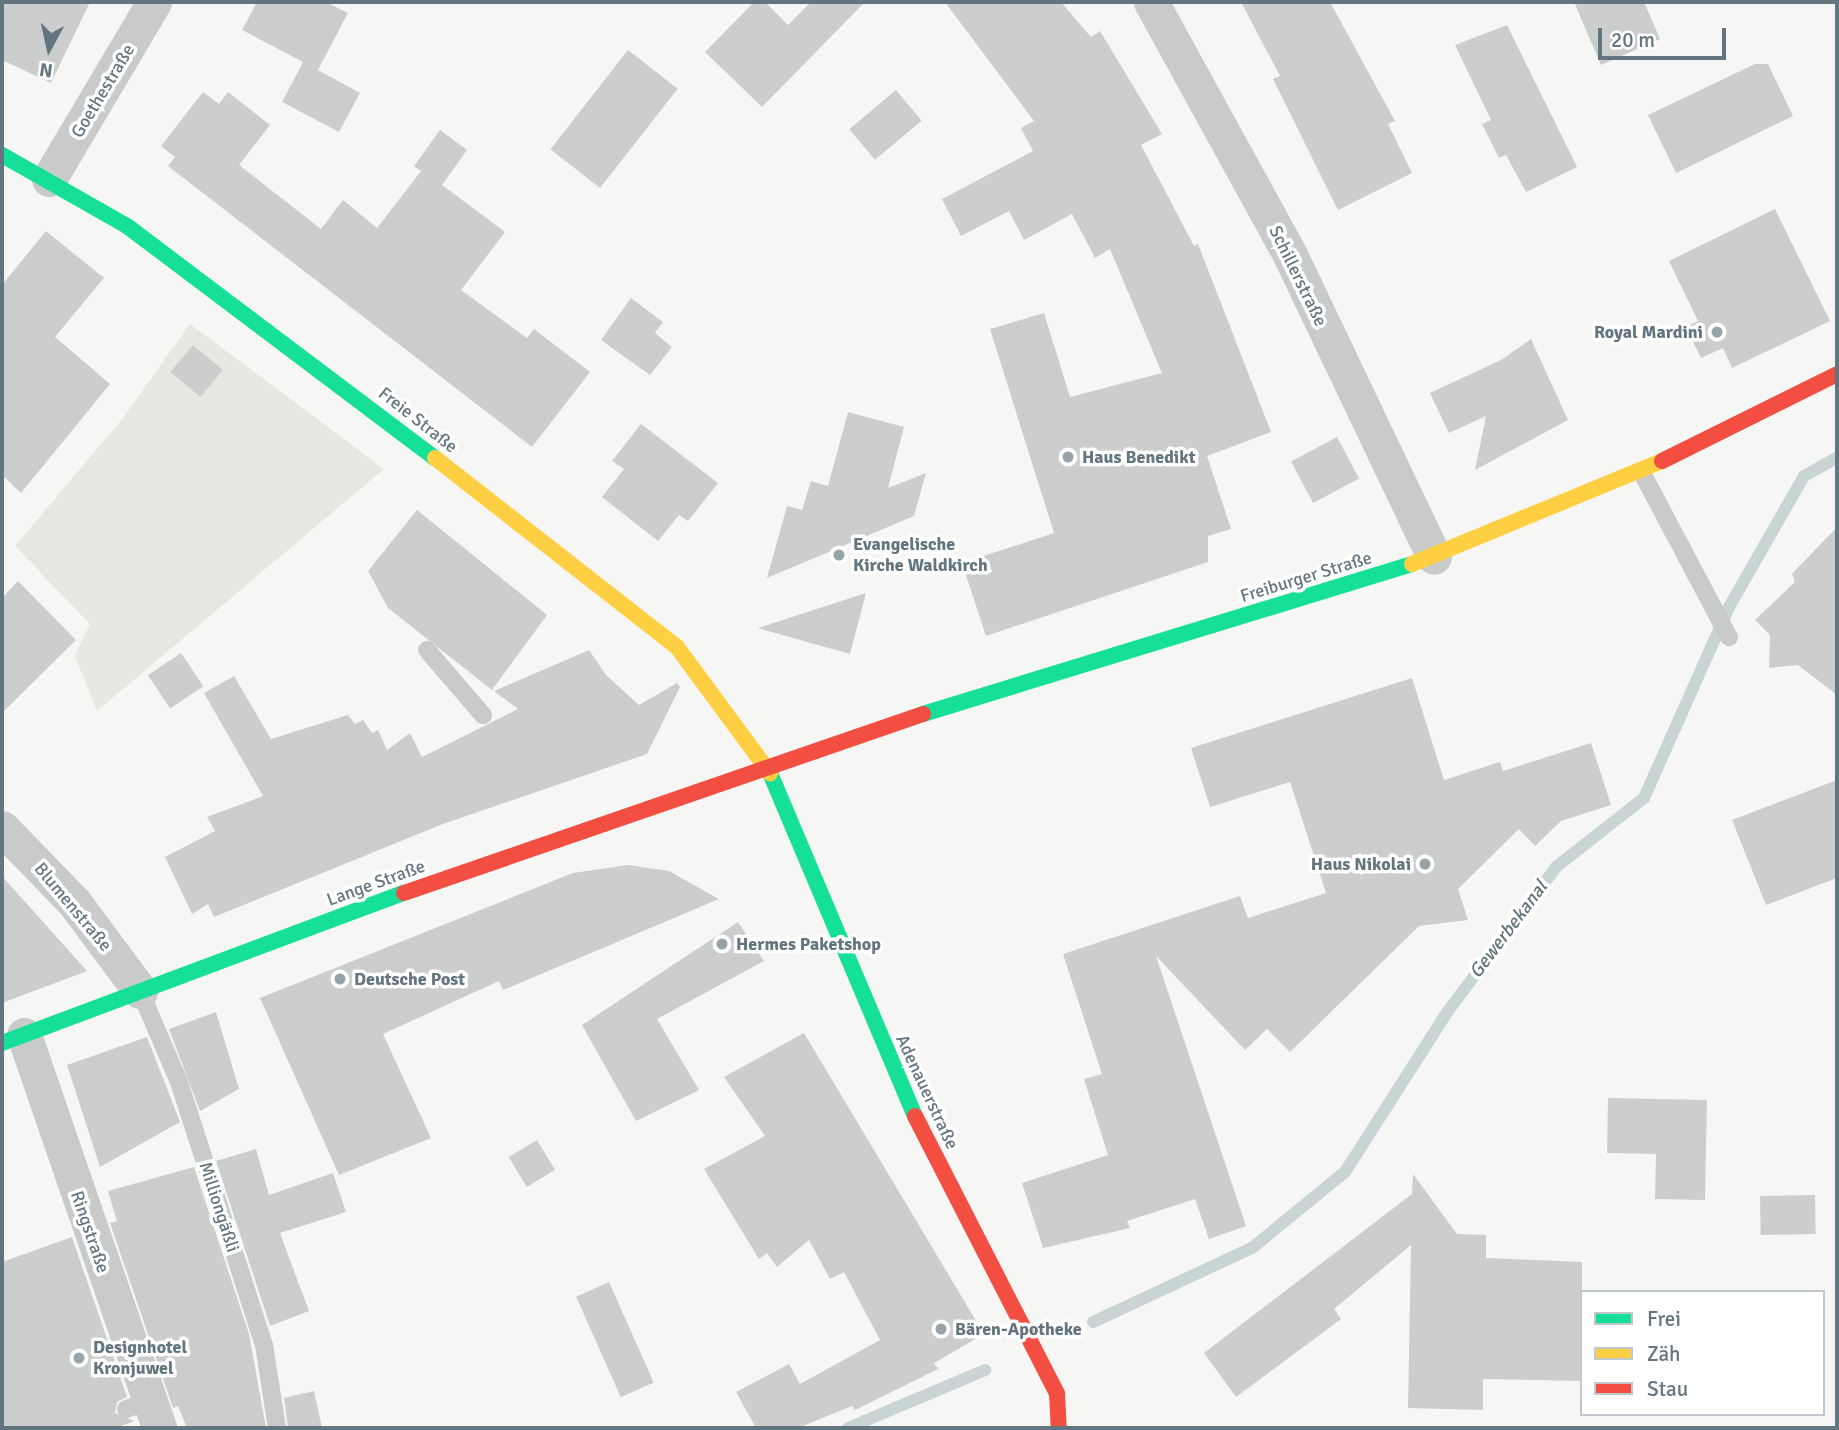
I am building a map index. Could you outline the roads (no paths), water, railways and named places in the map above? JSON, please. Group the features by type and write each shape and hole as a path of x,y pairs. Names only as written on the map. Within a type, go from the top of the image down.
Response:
{"street":[{"name":"Goethestraße","path":"49,178 154,2"},
{"name":"Schillerstraße","path":"1151,2 1291,257 1434,556"},
{"name":"Freie Straße","path":"2,155 49,178 127,226 310,360 677,647 767,767"},
{"name":"Freiburger Straße","path":"767,767 1434,556 1641,471 1837,374"},
{"name":"Lange Straße","path":"13,1039 497,859 767,767"},
{"name":"Adenauerstraße","path":"767,767 918,1123 1058,1394 1059,1428"},
{"name":"Blumenstraße","path":"2,828 74,902 139,991"},
{"name":"Ringstraße","path":"13,1039 144,1413"}],"lane":[{"path":"1641,471 1729,637"},
{"path":"428,650 482,715"},
{"name":"Milliongäßli","path":"139,991 179,1082 264,1345 277,1428"}],"waterway":[{"name":"Gewerbekanal","path":"1093,1322 1252,1248 1345,1172 1448,1011 1556,867 1644,798 1729,607 1804,476 1837,458"},
{"name":"Gewerbekanal","path":"848,1428 985,1370"}],"place":[{"name":"Royal Mardini","path":"1717,332"},
{"name":"Haus Benedikt","path":"1068,457"},
{"name":"Evangelische Kirche Waldkirch","path":"839,555"},
{"name":"Haus Nikolai","path":"1425,864"},
{"name":"Hermes Paketshop","path":"722,944"},
{"name":"Deutsche Post","path":"340,979"},
{"name":"Bären-Apotheke","path":"941,1329"},
{"name":"Designhotel Kronjuwel","path":"79,1358"}]}
